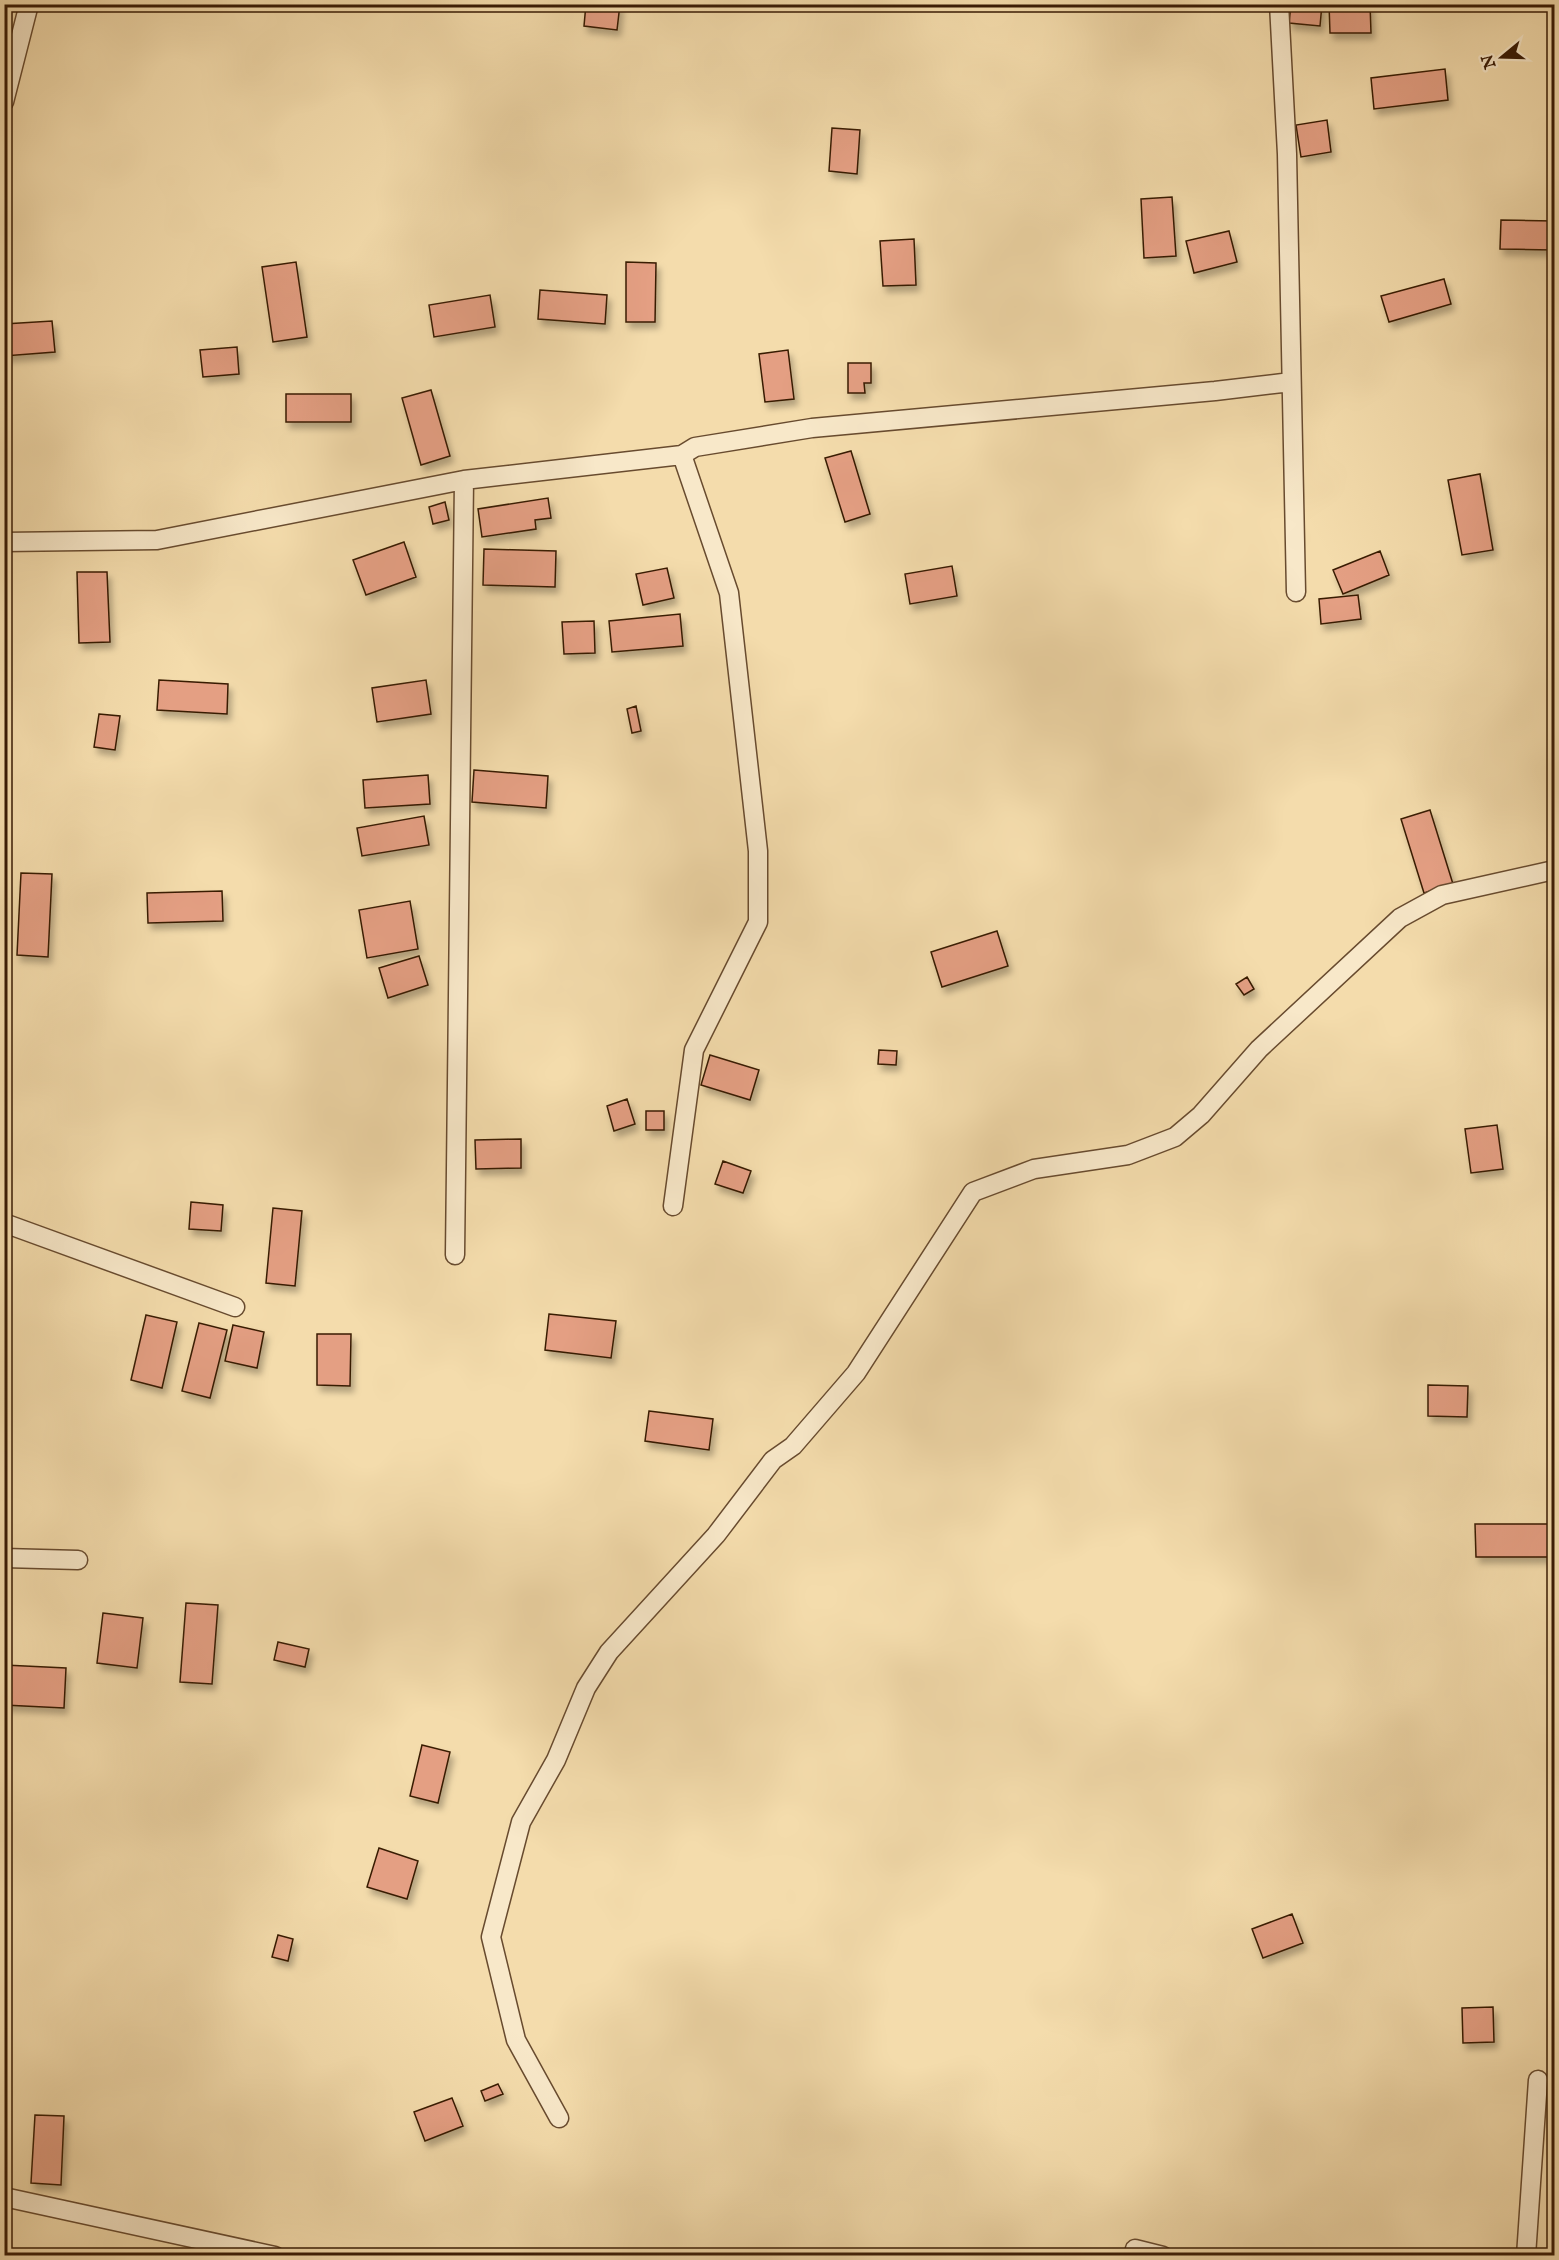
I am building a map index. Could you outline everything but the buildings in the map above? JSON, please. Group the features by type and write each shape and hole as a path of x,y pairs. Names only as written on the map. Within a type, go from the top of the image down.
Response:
{"street":[{"path":"4,102 29,4"},
{"path":"1279,4 1287,154 1296,592"},
{"path":"4,542 157,540 464,480 682,455 695,447 812,428 1291,382"},
{"path":"673,1206 694,1050 758,922 758,851 729,593 682,455"},
{"path":"454,1255 464,480"},
{"path":"559,2118 516,2040 491,1936 521,1821 556,1760 586,1688 609,1652 716,1535 773,1460 793,1446 856,1373 973,1192 1034,1169 1128,1155 1175,1137 1201,1115 1259,1049 1400,918 1442,895 1554,870"},
{"path":"4,1223 236,1307"},
{"path":"4,1558 78,1560"},
{"path":"1526,2256 1538,2080"},
{"path":"4,2197 275,2256"},
{"path":"1135,2249 1163,2256"}]}
